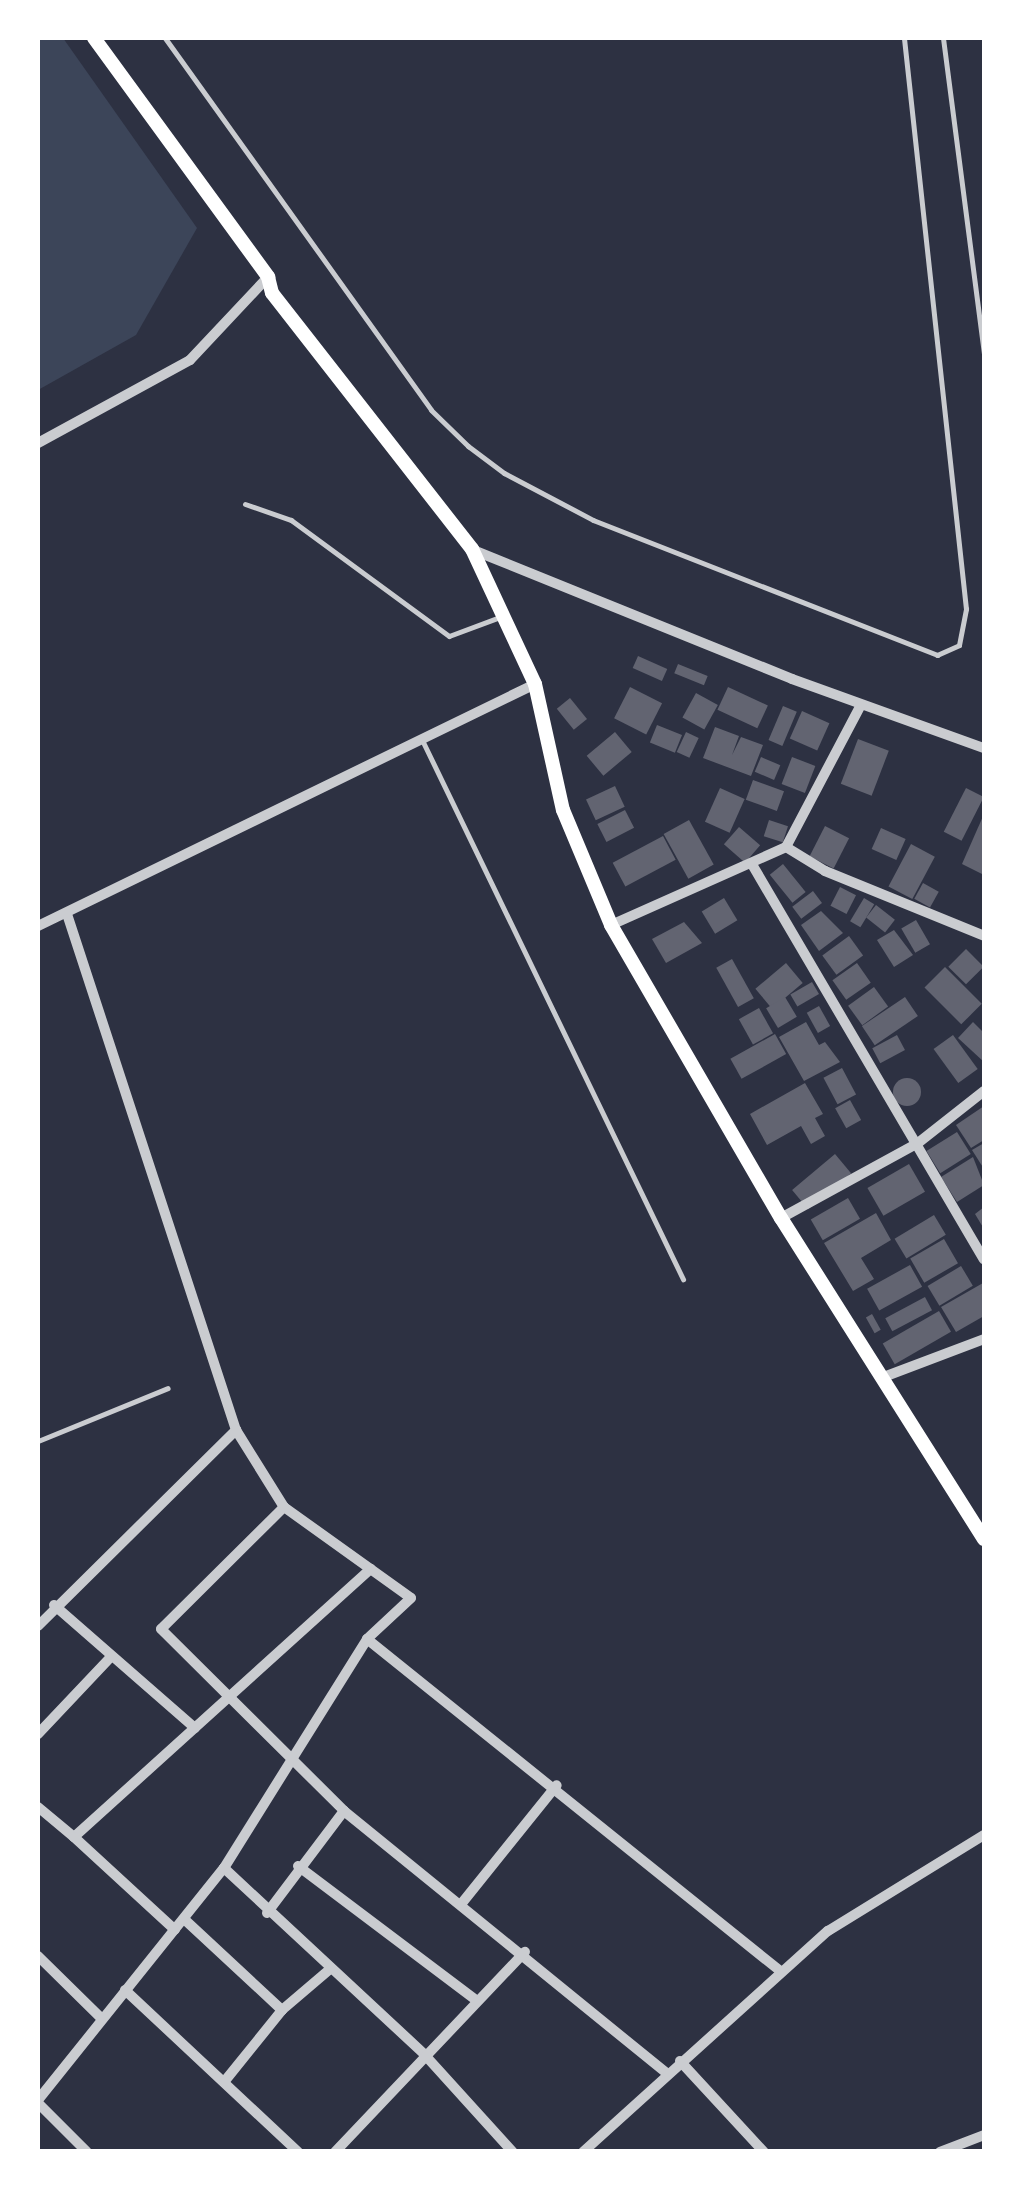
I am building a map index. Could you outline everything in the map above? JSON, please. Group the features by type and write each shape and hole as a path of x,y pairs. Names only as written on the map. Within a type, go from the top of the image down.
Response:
{"main road":[{"path":"94,38 268,277 272,293 472,550 507,613 534,684 563,810 611,925 781,1218 984,1535"}],"street":[{"path":"38,443 190,360 268,277"},
{"path":"472,550 861,705 984,748"},
{"path":"38,926 534,684"},
{"path":"611,925 753,866 786,847 861,705"},
{"path":"786,847 824,872 984,936"},
{"path":"753,866 984,1259"},
{"path":"66,914 236,1430 284,1507 411,1598 367,1639 296,1762 224,1868 38,2101 87,2152"},
{"path":"781,1218 918,1142 984,1091"},
{"path":"881,1378 984,1339"},
{"path":"38,1626 54,1605 236,1430"},
{"path":"284,1507 161,1629 344,1811 525,1952 666,2074"},
{"path":"74,1837 371,1569"},
{"path":"54,1605 109,1660 195,1728"},
{"path":"367,1639 557,1785 779,1970"},
{"path":"38,1734 109,1660"},
{"path":"462,1904 557,1785"},
{"path":"38,1807 175,1930"},
{"path":"267,1912 298,1866 344,1811"},
{"path":"583,2152 779,1970 828,1931 984,1835"},
{"path":"298,1866 477,2001"},
{"path":"224,1868 328,1970 424,2054 513,2152"},
{"path":"184,1920 282,2010"},
{"path":"335,2152 525,1952"},
{"path":"38,1956 102,2020"},
{"path":"224,2082 282,2010 328,1970"},
{"path":"125,1990 298,2152"},
{"path":"680,2061 764,2152"},
{"path":"940,2152 984,2135"}],"lane":[{"path":"180,38 167,40 431,410 468,446 504,473 593,520 936,655 959,646 966,608 904,38"},
{"path":"943,38 984,354"},
{"path":"245,504 291,520 450,636 468,634 507,613"},
{"path":"422,739 683,1279"},
{"path":"38,1441 168,1388"}],"shaded area":[{"path":"38,38 63,38 197,228 136,335 38,390"}],"building":[{"path":"638,656 667,669 662,681 633,668"},
{"path":"678,664 708,676 704,685 674,673"},
{"path":"630,687 662,703 646,735 614,718"},
{"path":"728,687 768,706 757,728 717,710"},
{"path":"696,693 718,705 704,730 682,717"},
{"path":"570,698 587,719 574,730 557,709"},
{"path":"783,706 797,712 782,746 769,740"},
{"path":"802,711 829,723 817,751 790,738"},
{"path":"657,725 682,735 675,753 650,743"},
{"path":"715,727 739,736 732,755 741,737 763,745 751,776 703,758"},
{"path":"615,732 632,752 603,776 587,756"},
{"path":"686,732 699,738 689,758 677,752"},
{"path":"858,739 889,751 872,796 841,784"},
{"path":"761,757 780,765 774,780 755,772"},
{"path":"792,757 815,766 805,793 782,784"},
{"path":"753,780 784,791 777,811 746,800"},
{"path":"615,786 625,807 596,820 586,800"},
{"path":"720,788 745,799 730,833 705,822"},
{"path":"966,788 984,797 962,841 944,832"},
{"path":"625,810 634,828 606,842 597,824"},
{"path":"984,814 984,875 962,864"},
{"path":"689,820 714,865 688,879 664,834"},
{"path":"769,820 788,826 783,842 764,836"},
{"path":"825,826 849,838 834,869 810,856"},
{"path":"739,827 760,845 745,863 724,844"},
{"path":"881,828 906,839 896,860 872,849"},
{"path":"663,836 676,860 625,887 613,863"},
{"path":"911,844 935,857 912,899 888,886"},
{"path":"783,864 806,892 792,903 770,875"},
{"path":"923,883 939,892 930,907 914,899"},
{"path":"840,887 856,895 847,914 830,906"},
{"path":"813,891 822,903 801,919 792,907"},
{"path":"724,898 737,920 715,934 702,911"},
{"path":"864,898 874,904 860,927 850,921"},
{"path":"876,905 895,920 885,932 866,918"},
{"path":"821,911 843,933 819,951 801,925"},
{"path":"916,920 930,944 915,953 901,928"},
{"path":"684,922 702,943 666,963 652,939"},
{"path":"894,930 913,955 894,967 877,940"},
{"path":"849,936 863,955 836,975 822,955"},
{"path":"966,949 984,967 966,984 948,967"},
{"path":"732,959 754,998 738,1007 716,968"},
{"path":"786,963 803,983 772,1009 755,989"},
{"path":"857,963 871,983 846,1000 832,980"},
{"path":"945,967 982,1004 961,1024 924,988"},
{"path":"812,982 819,994 797,1007 790,994"},
{"path":"874,987 888,1006 862,1025 848,1006"},
{"path":"785,997 797,1017 778,1028 766,1008"},
{"path":"905,997 918,1016 875,1045 862,1026"},
{"path":"819,1006 830,1026 818,1033 807,1013"},
{"path":"759,1008 773,1033 753,1045 739,1019"},
{"path":"806,1022 819,1045 825,1042 840,1062 804,1081 779,1037"},
{"path":"973,1022 984,1033 984,1062 958,1038"},
{"path":"775,1034 786,1054 742,1079 730,1059"},
{"path":"897,1035 905,1050 880,1063 872,1048"},
{"path":"953,1035 978,1069 958,1083 934,1049"},
{"path":"842,1068 856,1094 838,1104 823,1078"},
{"path":"907,1078 917,1082 921,1092 917,1102 907,1106 897,1102 893,1092 897,1082"},
{"path":"805,1083 823,1114 815,1118 825,1136 811,1144 801,1126 767,1145 750,1114"},
{"path":"850,1100 861,1120 846,1128 835,1108"},
{"path":"984,1106 984,1140 971,1148 956,1125"},
{"path":"957,1132 971,1154 940,1173 926,1151"},
{"path":"984,1143 984,1169 972,1150"},
{"path":"835,1154 851,1173 808,1209 792,1190"},
{"path":"973,1157 984,1185 957,1202 941,1177"},
{"path":"909,1164 925,1192 883,1216 867,1188"},
{"path":"848,1198 860,1219 823,1240 811,1220"},
{"path":"984,1207 984,1229 975,1214"},
{"path":"876,1213 891,1240 861,1258 874,1279 853,1291 824,1243"},
{"path":"934,1215 946,1235 906,1258 895,1239"},
{"path":"944,1239 958,1263 924,1283 910,1258"},
{"path":"910,1265 922,1287 879,1311 867,1289"},
{"path":"961,1266 973,1286 939,1306 928,1286"},
{"path":"983,1283 984,1316 956,1332 941,1307"},
{"path":"925,1297 932,1310 892,1331 885,1318"},
{"path":"939,1311 951,1332 895,1364 883,1344"},
{"path":"872,1314 881,1330 875,1333 866,1317"}]}
